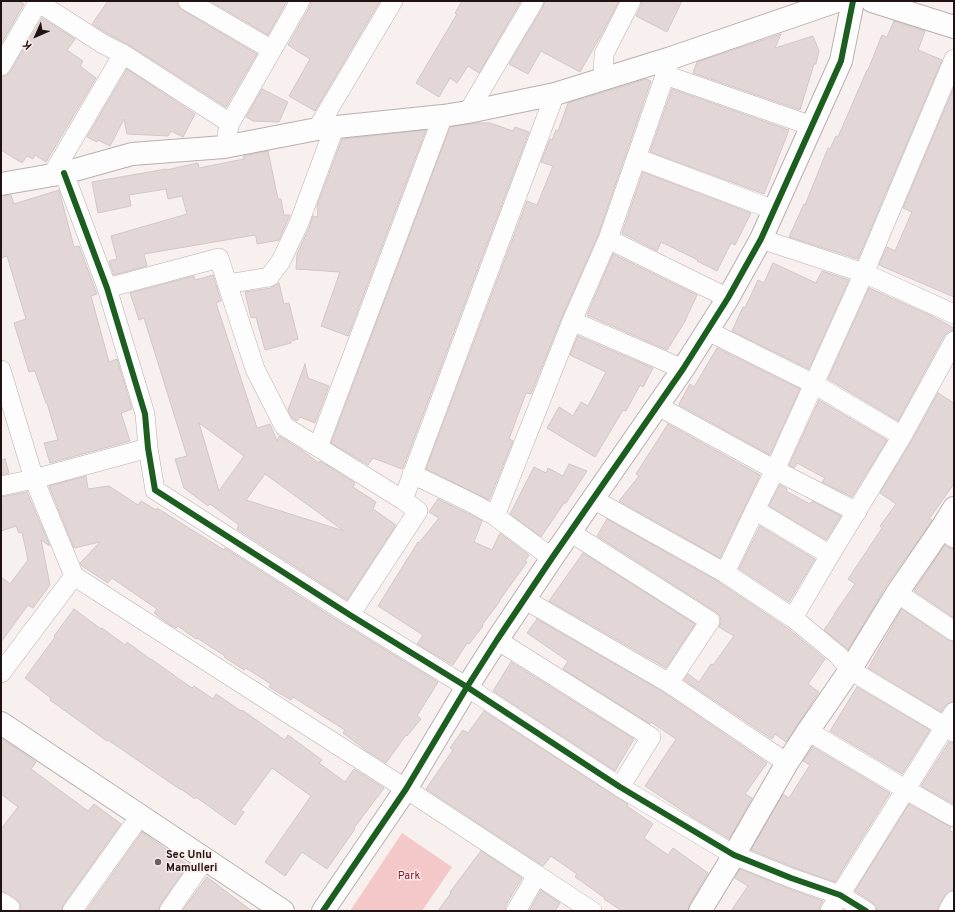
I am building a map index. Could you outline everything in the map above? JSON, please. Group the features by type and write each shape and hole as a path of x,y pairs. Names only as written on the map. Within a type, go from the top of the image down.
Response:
{"street":[{"path":"1,66 37,1 230,123"},
{"path":"188,1 272,50"},
{"path":"224,147 230,123 300,1"},
{"path":"227,284 269,277 281,261 299,223 326,128 393,1"},
{"path":"468,112 534,1"},
{"path":"603,79 604,54 631,1"},
{"path":"1,184 58,174 132,154 224,147 326,128 443,116 555,94 603,79 668,67 837,1"},
{"path":"323,911 406,789 467,687 524,599 658,406 728,298 761,239 841,61 853,1"},
{"path":"872,1 954,27"},
{"path":"58,174 123,54"},
{"path":"725,573 775,470 864,274 954,59"},
{"path":"668,67 812,126"},
{"path":"494,516 572,321 608,240 668,67"},
{"path":"403,500 555,94"},
{"path":"318,447 443,116"},
{"path":"636,158 774,210"},
{"path":"58,174 107,288 145,414 148,448 155,490 350,615 467,687 620,787 734,855 791,878 840,895 866,911"},
{"path":"761,239 864,274 954,314"},
{"path":"608,240 728,298"},
{"path":"107,288 219,258 255,369 284,426 403,500 418,511 350,615"},
{"path":"572,321 683,369"},
{"path":"708,331 814,384 902,436"},
{"path":"793,618 902,436 954,341"},
{"path":"1,370 34,479 74,576 406,789 592,911"},
{"path":"658,406 775,470 857,512"},
{"path":"1,486 34,479 148,448"},
{"path":"412,474 474,504 494,516 552,558"},
{"path":"593,499 725,573 793,618 838,655 850,670 951,724 905,790 830,911"},
{"path":"700,911 787,763 850,670 896,593 948,534 954,508"},
{"path":"755,510 830,555"},
{"path":"570,532 710,621 669,683"},
{"path":"1,673 74,576"},
{"path":"896,593 954,631"},
{"path":"524,599 669,683 787,763"},
{"path":"498,640 651,737 620,787"},
{"path":"1,723 283,911"},
{"path":"808,731 905,790 954,817"},
{"path":"72,911 140,816"},
{"path":"169,911 206,859"},
{"path":"516,911 537,875"},
{"path":"948,911 954,901"}],"green space":[{"name":"Park","path":"402,833 452,867 422,911 350,911"}],"building":[{"path":"1,1 18,1 24,4 1,44"},
{"path":"108,1 177,1 178,6 182,10 257,54 226,107 129,45 92,24"},
{"path":"210,1 287,1 268,35"},
{"path":"311,1 380,1 315,111 289,96 310,59 288,45 310,6"},
{"path":"462,1 521,1 479,73 468,66 457,83 450,78 439,97 416,83 457,14 455,13"},
{"path":"545,1 619,1 580,72 541,51 528,74 509,64 543,7"},
{"path":"642,1 682,1 667,32 636,16"},
{"path":"42,18 75,39 67,50 83,61 80,66 96,78 46,162 35,155 33,159 27,156 22,163 1,150 1,77 10,72"},
{"path":"894,21 925,31 918,50 942,60 858,259 789,237 804,204 805,205 828,148 830,149 836,136 838,137 882,35 887,37"},
{"path":"781,34 775,48 813,36 819,51 800,110 693,73 697,62"},
{"path":"127,69 195,114 183,137 171,131 168,136 127,134 124,119 110,146 98,140 97,142 87,137"},
{"path":"646,79 651,81 598,235 562,317 531,394 526,393 509,439 513,441 489,500 426,469 527,201 537,205 553,166 541,162 550,139 552,140 556,130 558,131 568,103"},
{"path":"954,87 954,297 879,265 887,247 895,251 912,212 903,208"},
{"path":"262,89 288,102 279,122 253,121 246,117"},
{"path":"672,89 789,130 764,194 650,152"},
{"path":"477,123 490,123 513,131 515,127 529,132 403,468 402,469 373,458 368,465 331,443 450,127"},
{"path":"426,130 348,336 321,326 340,272 296,269 297,254 313,216 318,217 317,206 342,139"},
{"path":"268,151 278,199 281,199 284,215 290,215 279,240 257,244 255,235 144,254 147,266 114,275 109,261 117,259 111,236 187,214 182,196 168,199 166,189 129,195 131,206 98,213 92,182 166,170 198,163 199,168 244,159 243,156"},
{"path":"643,172 751,213 735,245 731,243 717,271 661,242 657,251 622,233"},
{"path":"59,190 74,247 79,246 97,294 91,296 109,362 117,359 132,409 121,413 130,441 50,463 44,443 58,440 47,403 35,371 29,372 14,323 26,319 7,256 1,258 1,196 11,195 14,204"},
{"path":"613,254 697,295 684,323 667,350 587,315"},
{"path":"773,263 816,283 822,271 849,280 809,369 732,331 758,280 764,283"},
{"path":"213,275 221,301 216,303 257,428 270,424 277,441 279,436 319,463 320,461 355,483 353,487 376,502 373,509 396,525 347,600 237,529 239,525 210,504 208,506 184,488 175,459 187,456 144,318 139,320 130,293 194,276 195,280","holes":["199,423 244,456 219,491","265,474 344,531 246,500"]},
{"path":"279,283 284,304 289,303 298,339 291,341 291,343 265,350 256,317 251,318 245,292 271,288"},
{"path":"869,288 930,315 954,328 954,330 949,331 944,336 898,421 828,379"},
{"path":"578,336 653,368 643,387 640,385 626,411 623,410 595,457 547,428 559,407 573,416 581,402 588,406 606,372 570,355"},
{"path":"717,348 800,389 770,455 679,405 690,384 694,387"},
{"path":"305,364 308,378 329,386 315,423 300,417 297,421 292,418 288,410"},
{"path":"938,393 954,403 954,484 929,519 932,520 931,522 886,586 848,650 824,630 855,584 848,579 882,528 880,526 896,504 880,493 911,442"},
{"path":"819,400 887,440 852,497 822,482 825,478 797,463 794,468 789,465"},
{"path":"668,424 760,475 720,558 619,501 639,476 636,474"},
{"path":"5,459 9,473 1,475 1,460"},
{"path":"569,464 587,471 541,537 510,514 534,467 546,473 548,468 563,476"},
{"path":"86,476 88,489 109,486 138,505 141,501 156,510 157,508 224,550 225,548 335,619 438,682 417,716 421,719 407,736 406,735 386,763 343,733 345,730 293,697 291,700 269,687 271,684 246,668 244,670 178,626 176,628 170,625 154,613 157,609 112,578 108,583 82,566 80,563 100,542 74,548 49,486"},
{"path":"780,485 787,489 786,491 810,504 812,501 841,516 826,540 769,506"},
{"path":"27,492 50,546 41,540 50,585 33,608 28,605 1,642 1,577 10,584 28,560 22,532 19,533 16,526 1,531 1,497"},
{"path":"438,499 482,521 474,542 492,550 500,533 529,555 525,561 527,562 482,625 483,626 469,644 467,643 453,665 417,644 423,635 378,606 418,542 419,543 439,518 429,512"},
{"path":"607,519 719,582 786,627 825,659 808,684 819,692 786,742 775,734 772,739 684,680 688,674 699,682 711,664 713,665 734,636 719,627 721,622 720,616 716,612 597,536"},
{"path":"760,526 815,559 789,602 739,569"},
{"path":"945,545 954,549 954,618 914,591"},
{"path":"583,553 695,624 666,668 549,601"},
{"path":"74,609 125,645 127,642 192,688 194,686 213,699 216,694 285,740 288,735 322,760 319,763 345,782 354,769 384,788 354,828 355,829 327,869 302,852 285,876 265,862 311,796 272,768 241,810 244,812 235,825 196,797 195,799 108,740 107,741 50,700 51,698 25,678"},
{"path":"902,609 948,640 954,642 954,701 945,706 941,712 868,668"},
{"path":"537,619 663,692 767,763 745,794 752,798 729,839 645,786 676,739 651,722 650,724 563,669 568,661 527,633"},
{"path":"511,662 634,739 615,771 493,691"},
{"path":"857,687 930,730 902,774 830,731"},
{"path":"484,711 628,804 627,806 653,824 644,838 668,855 673,848 708,873 689,905 688,911 622,911 575,877 577,874 551,856 543,866 426,789 453,750 450,748 463,730 468,733"},
{"path":"1,738 36,762 31,769 88,811 94,804 121,824 63,905 61,911 20,911 20,904 16,899 1,891 1,829 18,807 1,794"},
{"path":"949,742 954,743 954,804 921,786"},
{"path":"813,747 890,793 835,882 751,850 783,794 789,798 810,765 803,761"},
{"path":"909,804 951,827 949,830 954,833 954,890 949,891 945,895 937,911 877,911 876,906 872,902 855,891"},
{"path":"142,832 188,865 160,905 158,911 86,911"},
{"path":"481,851 522,878 506,905 505,911 438,911 451,893 450,892"},
{"path":"740,869 823,901 819,911 731,911 748,886 735,878"},
{"path":"207,877 252,911 182,911"},
{"path":"541,890 560,903 555,911 529,911"}],"cycle path":[{"path":"323,911 406,789 497,640 683,369 728,298 761,239 841,61 853,1"},
{"path":"64,173 107,288 145,414 148,448 155,490 350,615 467,687 620,787 734,855 791,878 840,895 866,911"}],"place":[{"name":"Sec Unlu Mamulleri","path":"158,862"}]}
